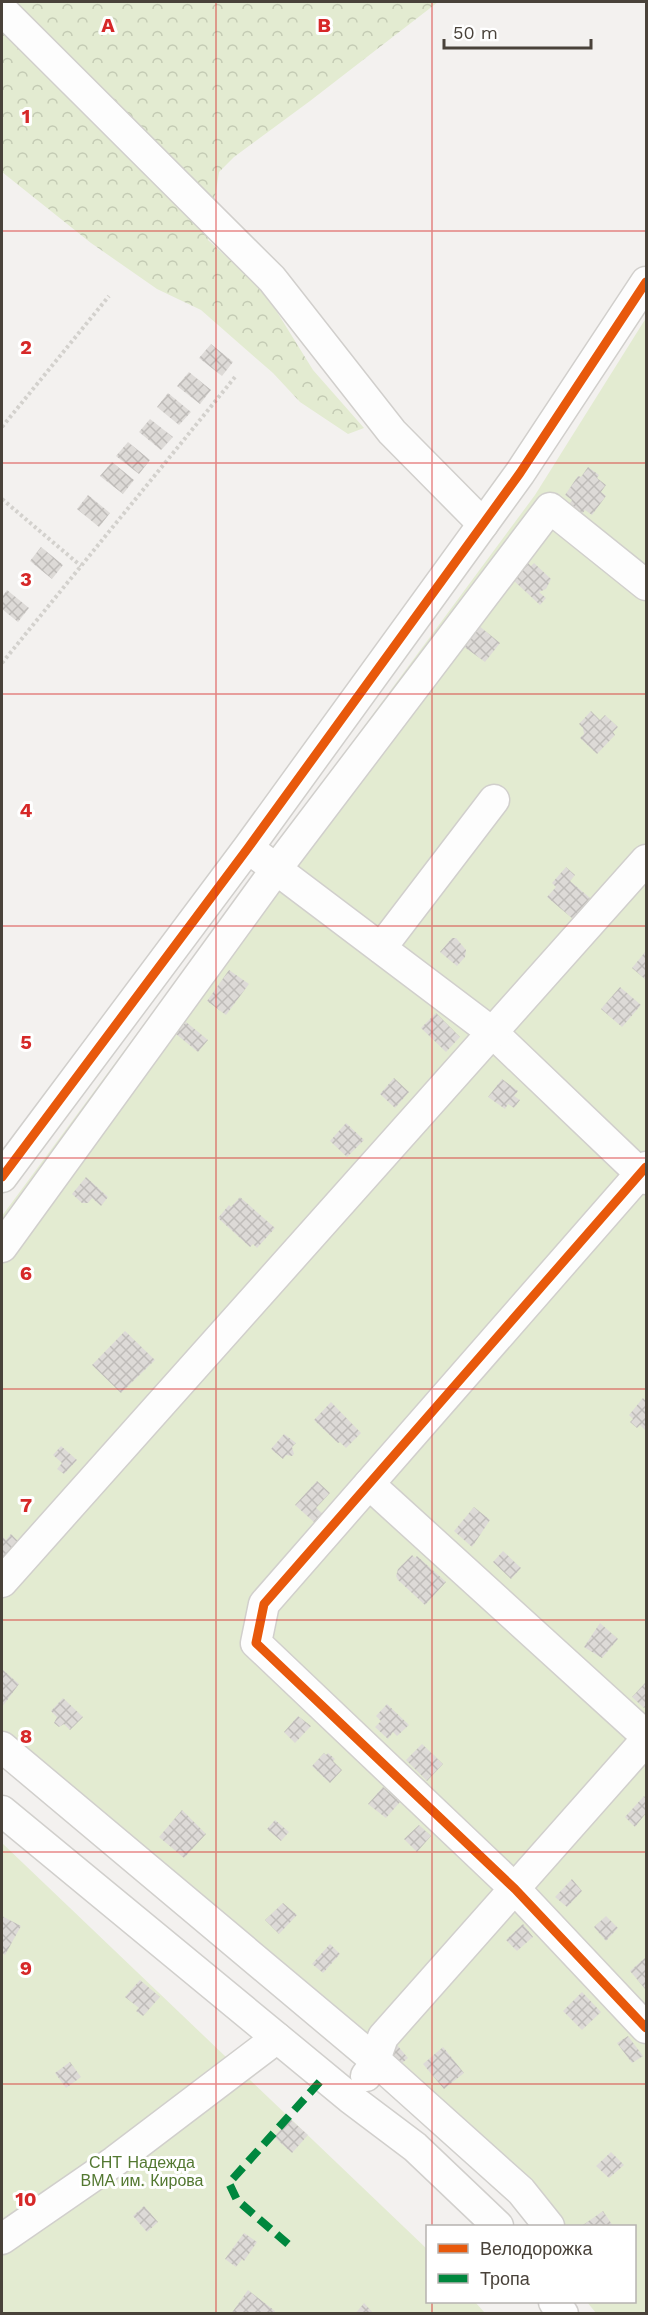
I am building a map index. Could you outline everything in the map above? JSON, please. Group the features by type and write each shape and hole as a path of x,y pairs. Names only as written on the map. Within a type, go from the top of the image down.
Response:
{"street":[{"path":"2,10 272,279 392,432 483,524"},
{"path":"2,1178 248,848 520,473 646,282"},
{"path":"2,1247 277,868 550,508 646,583"},
{"path":"381,948 494,800"},
{"path":"248,848 493,1033 645,1173 264,1604 256,1643 515,1889 646,2028"},
{"path":"2,1582 646,860"},
{"path":"369,1484 646,1736"},
{"path":"350,2098 372,2068 383,2037 646,1740"},
{"path":"2,1747 375,2060 521,2191 548,2225"},
{"path":"2,1811 350,2098 415,2147 497,2225"},
{"path":"2,2239 115,2161 277,2038"}],"path":[{"path":"2,427 109,296"},
{"path":"2,663 235,377"},
{"path":"2,499 81,566"}],"green space":[{"path":"2,2 438,2 234,157 219,172 208,240 264,291 313,370 364,428 348,434 300,402 273,373 201,310 157,289 91,243 2,172"},
{"path":"646,318 646,2313 596,2313 588,2303 636,2303 636,2225 533,2225 519,2206 372,2068 2,1755 2,1216 535,495"},
{"name":"СНТ Надежда ВМА им. Кирова","path":"2,1843 426,2248 426,2303 476,2303 485,2313 2,2313"}],"building":[{"path":"211,344 233,362 222,376 199,358"},
{"path":"189,372 211,390 200,404 177,386"},
{"path":"168,393 191,412 179,425 157,407"},
{"path":"150,419 173,437 161,450 139,432"},
{"path":"128,442 150,460 139,474 116,456"},
{"path":"112,462 134,480 123,494 100,476"},
{"path":"588,467 599,475 597,478 606,485 601,492 606,496 592,515 585,510 581,515 568,506 572,500 565,495 578,476 581,477"},
{"path":"88,495 110,513 99,527 77,509"},
{"path":"41,547 63,565 52,579 30,561"},
{"path":"527,562 531,566 534,563 551,579 546,589 539,592 546,598 540,605 512,579"},
{"path":"7,590 29,608 18,622 2,609 2,597"},
{"path":"478,625 500,643 485,662 463,646"},
{"path":"591,711 600,720 605,715 618,727 613,732 615,735 597,754 580,738 584,734 579,724"},
{"path":"566,867 575,875 570,881 590,898 573,919 547,897 556,887 552,883"},
{"path":"452,938 456,938 466,950 465,957 457,966 440,952"},
{"path":"646,951 646,980 632,968"},
{"path":"229,970 249,984 226,1015 207,1001"},
{"path":"620,987 641,1005 622,1027 601,1009"},
{"path":"436,1013 460,1037 446,1052 421,1028"},
{"path":"186,1022 208,1040 198,1052 176,1034"},
{"path":"394,1078 409,1092 395,1108 380,1094"},
{"path":"502,1079 518,1091 514,1096 520,1100 514,1108 508,1104 505,1109 488,1097"},
{"path":"346,1123 364,1140 347,1157 330,1141"},
{"path":"86,1177 108,1197 101,1206 92,1198 88,1203 82,1203 72,1194"},
{"path":"240,1197 275,1228 257,1248 253,1244 250,1247 218,1218 229,1205 231,1207"},
{"path":"125,1331 155,1360 121,1393 92,1365"},
{"path":"643,1398 646,1401 646,1431 640,1425 637,1428 630,1422 633,1419 629,1415"},
{"path":"331,1402 361,1433 346,1448 314,1420"},
{"path":"284,1434 296,1443 292,1447 294,1454 286,1455 283,1459 271,1449"},
{"path":"61,1446 77,1460 64,1474 57,1469 62,1463 53,1455"},
{"path":"317,1481 330,1493 316,1508 323,1514 315,1523 295,1505"},
{"path":"474,1507 490,1520 472,1547 454,1531"},
{"path":"11,1534 20,1543 2,1563 2,1536 6,1540"},
{"path":"503,1551 521,1568 511,1579 493,1562"},
{"path":"412,1555 415,1558 417,1556 446,1582 425,1605 396,1576 398,1569"},
{"path":"600,1623 618,1639 602,1658 584,1647"},
{"path":"2,1669 19,1684 2,1707"},
{"path":"646,1682 646,1706 644,1708 632,1697"},
{"path":"63,1698 83,1717 70,1730 64,1724 59,1727 54,1723 57,1717 51,1711"},
{"path":"387,1704 409,1725 397,1736 393,1732 388,1739 375,1727 381,1721 376,1716"},
{"path":"298,1716 311,1726 295,1743 284,1732"},
{"path":"422,1744 443,1764 427,1781 406,1760"},
{"path":"324,1753 326,1755 328,1753 335,1759 333,1761 342,1770 330,1783 312,1766"},
{"path":"383,1787 400,1802 386,1818 368,1804"},
{"path":"644,1796 646,1813 635,1827 625,1817"},
{"path":"182,1810 206,1834 184,1858 159,1837"},
{"path":"275,1820 289,1832 281,1841 267,1829"},
{"path":"419,1825 431,1836 417,1852 404,1839"},
{"path":"572,1879 582,1891 567,1907 555,1897"},
{"path":"283,1903 297,1915 279,1934 265,1920"},
{"path":"2,1916 21,1926 5,1955 2,1953"},
{"path":"606,1916 618,1928 606,1941 594,1927"},
{"path":"523,1924 533,1937 517,1951 506,1940"},
{"path":"330,1944 340,1954 323,1973 312,1964"},
{"path":"646,1957 646,1990 630,1971"},
{"path":"140,1980 160,1997 143,2016 136,2011 139,2008 125,1997"},
{"path":"582,1992 601,2012 582,2030 563,2011"},
{"path":"628,2036 643,2056 632,2063 617,2043"},
{"path":"397,2045 408,2058 401,2064 390,2052"},
{"path":"443,2047 464,2073 444,2089 423,2064"},
{"path":"70,2062 81,2077 66,2088 55,2073"},
{"path":"290,2119 308,2135 292,2153 274,2137"},
{"path":"611,2152 624,2165 609,2178 596,2166"},
{"path":"144,2206 158,2222 147,2232 133,2216"},
{"path":"603,2211 612,2225 583,2225"},
{"path":"244,2233 257,2242 244,2261 242,2259 236,2267 225,2259"},
{"path":"248,2290 275,2311 274,2314 231,2314"},
{"path":"364,2303 374,2314 355,2314"}],"marked path":[{"path":"288,2244 237,2200 229,2183 324,2077"}],"cycle path":[{"path":"2,1177 248,848 520,473 646,282"},
{"path":"646,1167 264,1604 256,1643 515,1889 646,2028"}]}
